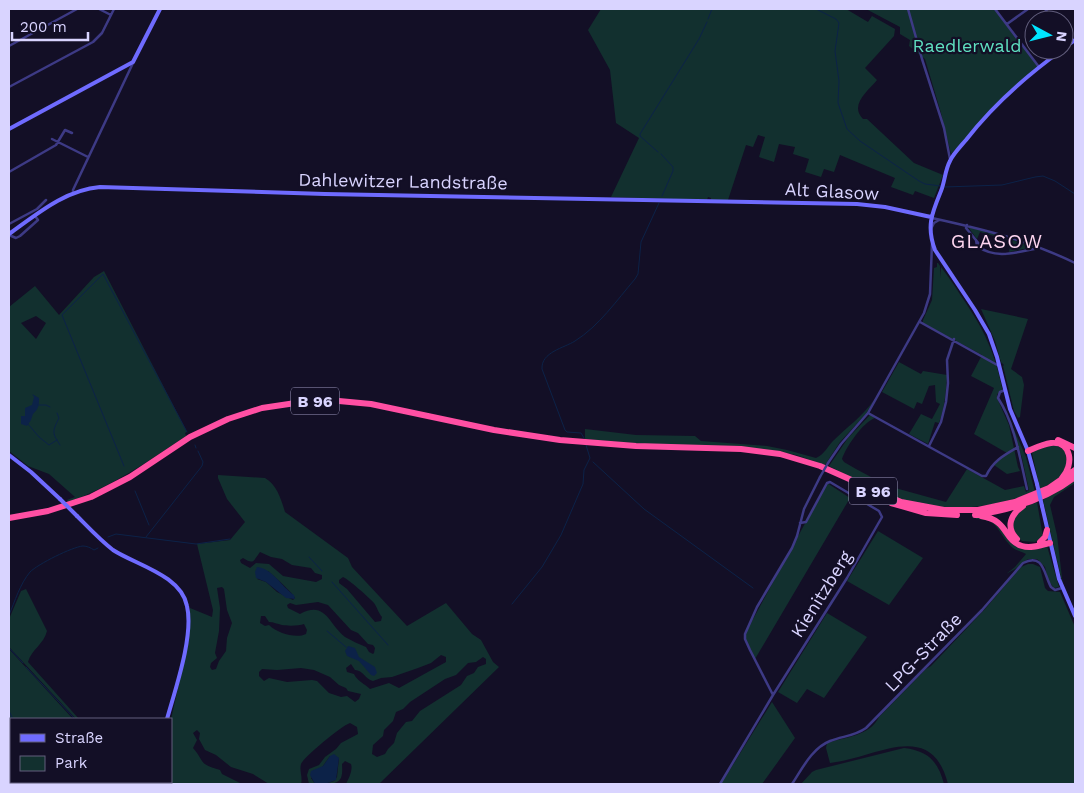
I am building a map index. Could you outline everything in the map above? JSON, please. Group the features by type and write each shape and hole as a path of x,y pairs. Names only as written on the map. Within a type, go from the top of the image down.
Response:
{"highway":[{"name":"B 96","path":"9,518 48,511 86,499 124,480 180,443 209,427 251,411 290,403 323,400 360,402 494,430 581,444"},
{"name":"B 96","path":"9,523 49,515 93,500 134,480 191,441 211,430 252,415 295,406 329,405 360,407 494,435 647,451 741,453 776,458 817,469 900,506 936,514 973,515 1007,509 1027,503 1060,488 1075,477"},
{"path":"1027,450 1055,440 1075,448"},
{"path":"1027,450 1051,443 1060,445 1065,449 1069,456 1070,465 1066,474 1059,482"},
{"name":"B 96","path":"589,445 741,449 780,454 820,466 900,502 944,510 978,510 1023,499 1059,482 1075,470"},
{"path":"1027,503 1015,512 1011,518 1011,531 1016,538 1029,544 1049,541"},
{"path":"973,515 995,520 1010,538 1022,546 1033,546 1049,541"},
{"path":"1040,542 1045,537 1046,530"}],"street":[{"path":"9,46 77,9"},
{"path":"99,9 111,15"},
{"path":"9,87 93,42 102,33 114,9"},
{"path":"73,193 88,157 160,9"},
{"path":"908,9 942,121 950,161"},
{"path":"995,9 1040,67"},
{"path":"1007,24 1028,9"},
{"path":"773,696 745,639 745,634 757,606 792,548 806,504 820,477 841,444 868,413 920,322 929,300 932,258 931,217 950,161 994,108 1049,60"},
{"path":"9,129 133,62"},
{"path":"9,172 59,142 65,130 72,134"},
{"path":"52,139 88,157"},
{"name":"Dahlewitzer Landstraße","path":"9,235 35,216 73,193 92,188 112,187 325,194 694,201"},
{"path":"9,224 37,209 46,200"},
{"name":"Alt Glasow","path":"694,201 857,204 885,207 994,232 1037,246 1075,262"},
{"path":"9,235 16,238 20,236 38,220 35,216"},
{"path":"930,230 934,223 940,220"},
{"path":"966,225 966,228 976,240 977,246 994,254 1034,249 1037,246"},
{"path":"932,242 938,256 980,317 992,341 1013,417 1027,450 1037,484 1046,530 1062,588 1075,616"},
{"path":"932,258 938,256"},
{"path":"920,322 954,339 999,366"},
{"path":"929,446 941,422 948,383 947,360 954,339"},
{"path":"1005,390 1000,392 998,398 1003,405 1018,447 1027,489"},
{"path":"868,413 984,476 991,465 1001,456 1018,447"},
{"path":"9,455 31,472 107,545 120,554 158,573 177,588 185,599 188,614 185,646 167,718"},
{"name":"Kienitzberg","path":"720,784 847,578 882,517 879,511 830,482 827,484 806,522 800,523"},
{"name":"LPG-Straße","path":"792,784 819,747 833,740 856,734 866,728 982,610 1023,563 1030,560 1039,563 1044,569 1050,587 1055,590 1062,588"}],"green space":[{"path":"601,9 846,9 868,22 872,16 895,29 894,36 865,68 877,80 861,98 858,109 859,114 863,119 867,119 914,163 943,175 934,198 915,191 913,195 891,187 895,178 840,155 834,172 824,169 821,177 805,172 809,159 793,154 795,147 779,144 774,162 759,157 765,137 758,135 753,147 746,145 728,200 711,200 708,197 707,200 611,197 639,138 616,123 610,70 588,30"},
{"name":"Raedlerwald","path":"866,9 994,9 1024,49 1024,60 1033,60 1038,67 1017,85 951,154 925,59 909,46 910,40 900,34 900,27"},
{"path":"968,227 1034,247 1009,252 1011,241 980,232 977,239"},
{"path":"937,263 940,266 940,278 941,267 976,319 988,341 1003,392 997,394 997,398 1009,425 1020,471 1007,474 994,465 1007,453 974,434 994,388 971,376 982,355 923,323 932,300 934,268 937,267"},
{"path":"104,271 187,432 185,433 186,436 130,472 85,496 69,502 67,500 75,497 49,474 28,466 9,451 9,307 35,286 59,315 94,277","holes":["36,316 46,323 36,339 21,323"]},
{"path":"981,309 1028,319 1011,369 1022,377 1024,385 1020,417 1018,418 1014,411 1004,365 1001,362 995,341"},
{"path":"899,362 921,374 923,371 947,375 941,417 939,423 935,422 928,444 909,434 921,414 932,419 940,404 936,402 935,385 929,386 922,404 917,402 914,409 882,392"},
{"path":"874,400 866,414 840,442 825,465 796,455 772,450 644,444 585,439 585,429 636,435 695,436 701,441 767,446 816,458 824,453 833,441"},
{"path":"870,415 875,418 865,424 847,448 842,459 844,462 888,486 946,502 967,469 1005,490 1024,486 1026,492 1029,490 1022,458 1009,418 1026,457 1035,492 1018,498 984,505 967,507 934,506 890,496 829,466 848,438"},
{"path":"1055,445 1065,450 1068,470 1055,481 1040,489 1032,453 1035,450"},
{"path":"218,475 265,478 276,488 285,512 348,558 352,567 407,626 446,603 472,634 481,640 493,662 499,667 379,784 346,784 351,764 345,761 342,764 340,780 335,783 325,784 334,781 337,777 339,758 330,756 311,778 315,784 309,784 307,775 309,769 319,765 341,743 358,734 357,727 350,723 331,735 304,760 301,764 301,784 269,784 253,774 231,767 216,755 205,750 199,739 200,733 197,730 193,733 197,740 193,748 203,762 242,784 153,784 172,783 171,718 188,644 190,608 212,617 213,610 197,544 230,540 245,522 227,499","holes":["260,552 282,559 292,565 311,568 315,573 322,575 322,579 316,582 283,576 269,564 256,563 250,568 241,563 240,560 243,558 251,562 253,561","268,571 295,598 293,600 277,592 266,582 257,579","343,577 364,593 375,605 382,617 381,621 375,622 347,589 339,583 339,580","222,587 224,589 227,610 232,623 227,638 226,651 216,669 212,670 210,667 211,663 217,658 215,653 219,631 220,608 217,588","318,602 328,605 351,630 358,633 368,644 373,645 375,648 374,653 369,652 366,647 345,637 321,612 309,610 300,614 288,608 287,605 290,603 296,605","261,616 265,616 269,622 282,625 304,624 307,630 306,634 297,636 260,623","441,655 446,657 446,662 399,688 389,683 370,689 359,681 354,674 347,672 346,668 351,664 355,670 360,671 373,681 392,677 431,663","483,657 486,659 486,664 478,667 474,673 467,676 461,685 420,711 412,721 406,722 385,754 377,757 372,754 373,745 383,736 384,730 393,721 396,712 445,679 456,675 468,663 476,662","301,668 314,670 330,677 348,691 361,694 355,702 347,696 341,697 329,693 317,681 287,682 269,678 264,681 259,676 259,672 262,669"]},
{"path":"1075,480 1075,483 1054,497 1050,505 1057,535 1063,586 1043,500"},
{"path":"827,483 850,498 755,659 746,639 746,632"},
{"path":"1037,502 1043,537 1035,542 1022,541 1013,532 1012,519 1022,508"},
{"path":"976,517 993,520 1019,546 1047,546 1059,587 1054,588 1048,580 1045,567 1037,559 1028,559 1006,574 1026,554 1011,546 993,523 976,519"},
{"path":"878,531 923,558 889,605 847,581"},
{"path":"1028,564 1040,567 1045,588 1048,591 1060,592 1075,627 1075,784 948,784 940,764 929,752 915,747 882,750 830,763 826,748 827,743 856,735 870,728 985,609 1021,567"},
{"path":"26,589 47,631 28,662 78,718 75,718 9,647 9,619 21,591"},
{"path":"827,613 867,637 824,698 807,689 797,703 778,692"},
{"path":"9,649 72,718 10,718 10,783 39,784 9,784"},
{"path":"772,702 795,738 762,784 721,784"},
{"path":"904,748 912,749 931,758 939,769 944,784 801,784 816,770"}],"water":[{"path":"32,394 39,398 39,404 27,426 21,424 21,416 25,416 25,408 32,405 34,397"},
{"path":"257,567 272,574 294,595 295,599 286,598 266,582 256,578 255,572"},
{"path":"348,646 355,648 359,657 375,667 377,673 374,676 359,661 347,656 345,651"},
{"path":"334,754 339,758 336,780 325,784 315,784 310,775 311,771 323,766 330,756"}],"waterway":[{"path":"708,19 712,9"},
{"path":"816,9 836,19 839,23 835,51 839,81 838,103 847,129 860,141 919,181 925,184 941,186"},
{"path":"658,152 640,134 699,39 707,22"},
{"path":"661,154 673,167 662,196"},
{"path":"945,187 1002,185 1043,176 1055,181 1075,194"},
{"path":"584,438 581,433 567,432 565,430 542,369 543,363 545,358 554,351 575,341 592,328 635,279 638,274 641,242 659,203"},
{"path":"124,466 62,315 103,274 187,432"},
{"path":"38,405 50,407"},
{"path":"57,413 59,418 54,432 55,438 60,445"},
{"path":"28,424 49,445 57,440"},
{"path":"512,604 542,567 561,535 583,484 584,470 590,458 586,445"},
{"path":"146,537 202,466 203,462 198,451"},
{"path":"593,462 644,509 753,588"},
{"path":"135,491 149,525"},
{"path":"108,537 116,534 196,544 230,539"},
{"path":"9,615 23,582 30,572 55,556 71,549 83,546 94,550 98,548"},
{"path":"309,557 322,571"},
{"path":"332,582 388,645"},
{"path":"327,631 346,647"},
{"path":"9,648 23,663"},
{"path":"26,667 74,718"},
{"path":"9,711 12,718"}],"district":[{"name":"GLASOW","path":"997,241"}]}
